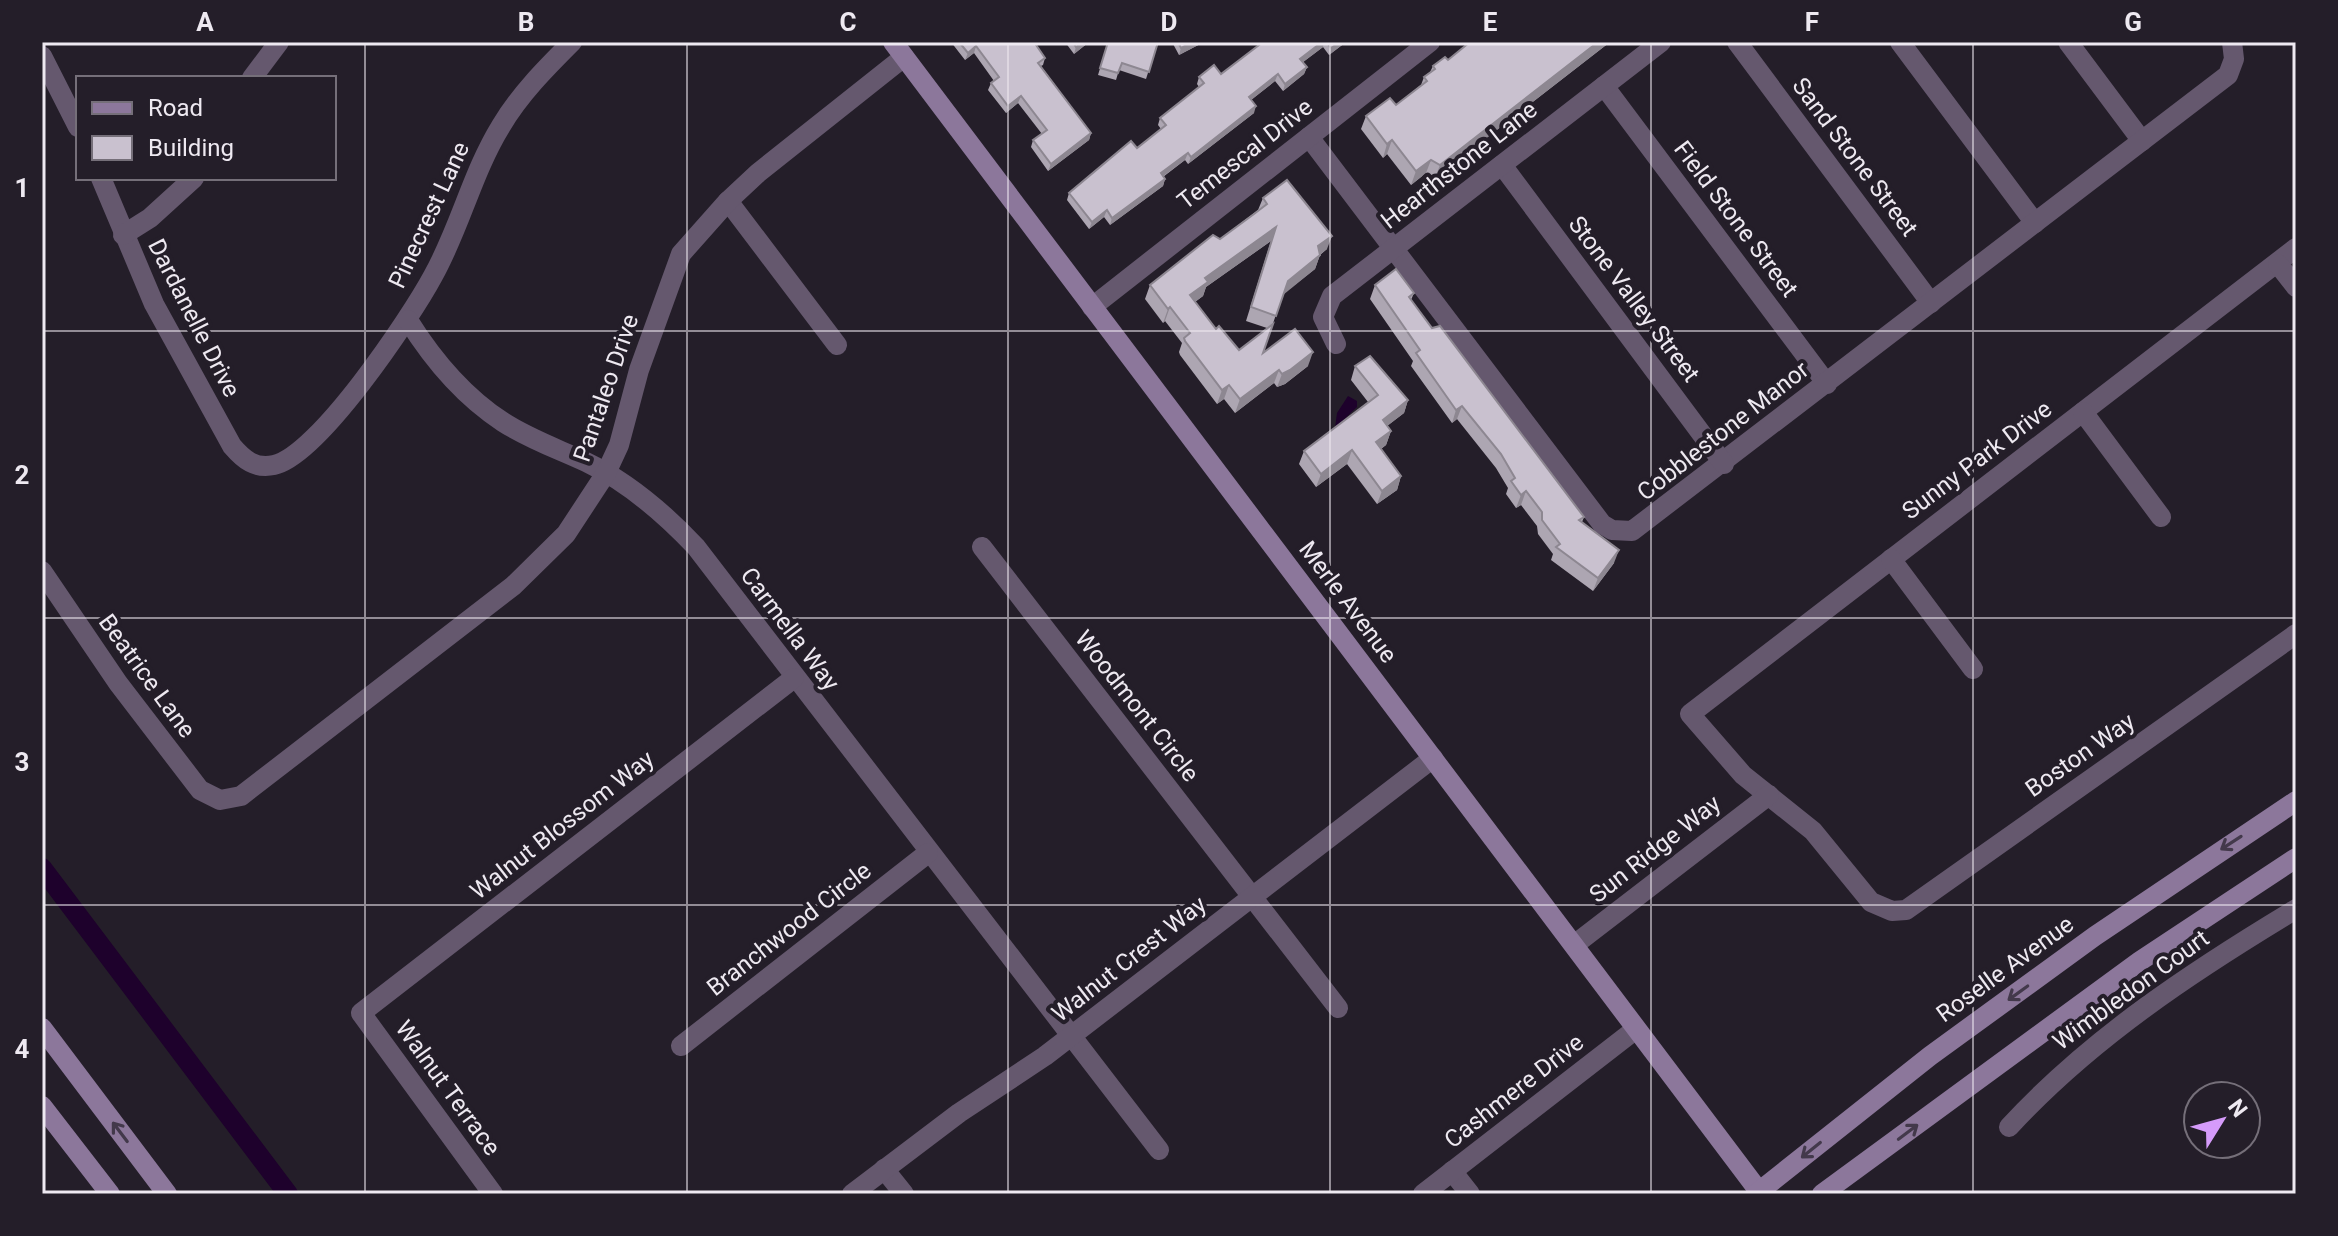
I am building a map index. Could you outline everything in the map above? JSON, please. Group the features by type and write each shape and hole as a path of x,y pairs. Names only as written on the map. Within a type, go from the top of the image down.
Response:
{"main road":[{"name":"Merle Avenue","path":"898,50 1759,1193"},
{"name":"Roselle Avenue","path":"1759,1193 1930,1056 2095,936 2296,801"},
{"path":"1822,1194 2140,961 2296,858"},
{"path":"42,1028 167,1194"},
{"path":"42,1106 110,1194"}],"street":[{"path":"254,76 279,42"},
{"name":"Pinecrest Lane","path":"261,466 285,461 324,426 363,383 408,320 435,274 480,164 501,126 526,90 572,42"},
{"name":"Temescal Drive","path":"1092,307 1430,42"},
{"name":"Hearthstone Lane","path":"1336,344 1326,329 1326,304 1661,42"},
{"name":"Sand Stone Street","path":"1737,42 1931,303"},
{"path":"1900,42 2035,223"},
{"path":"2068,42 2142,141"},
{"name":"Cobblestone Manor","path":"1309,137 1602,524 1621,532 1641,528 2228,75 2234,59 2232,42"},
{"name":"Pantaleo Drive","path":"220,800 241,796 513,586 566,534 606,473 619,445 639,370 681,254 728,201 898,50"},
{"path":"42,56 76,123"},
{"name":"Field Stone Street","path":"1604,86 1827,384"},
{"name":"Stone Valley Street","path":"1502,165 1724,464"},
{"name":"Dardanelle Drive","path":"102,180 154,304 208,405 243,458 261,466"},
{"path":"123,235 159,211 192,180"},
{"path":"728,201 837,345"},
{"name":"Sunny Park Drive","path":"1769,795 1743,775 1690,714 2296,248"},
{"path":"2278,264 2296,287"},
{"name":"Carmella Way","path":"408,320 443,370 471,398 523,434 606,473 675,524 1159,1150"},
{"path":"2083,412 2161,517"},
{"name":"Woodmont Circle","path":"982,547 1338,1008"},
{"path":"1891,559 1973,669"},
{"name":"Beatrice Lane","path":"42,571 118,683 200,790 220,800"},
{"name":"Boston Way","path":"1769,795 1813,831 1871,902 1892,911 1914,906 2296,634"},
{"name":"Walnut Blossom Way","path":"361,1013 794,678"},
{"name":"Walnut Crest Way","path":"852,1194 1070,1038 1433,758"},
{"name":"Sun Ridge Way","path":"1574,945 1769,795"},
{"name":"Branchwood Circle","path":"681,1046 928,853"},
{"name":"Wimbledon Court","path":"2009,1127 2052,1080 2198,968 2296,909"},
{"name":"Walnut Terrace","path":"361,1013 493,1194"},
{"name":"Cashmere Drive","path":"1423,1194 1636,1029"},
{"path":"884,1169 904,1194"},
{"path":"1452,1171 1470,1194"}],"shaded area":[{"path":"1348,396 1357,401 1357,407 1335,428 1337,413"}],"building":[{"path":"959,42 1034,42 1045,58 1038,63 1091,133 1051,164 1033,140 1047,130 1021,96 1008,106 991,83 999,77 976,46 968,53"},
{"path":"1108,42 1158,42 1149,72 1122,63 1118,73 1100,68"},
{"path":"1178,42 1193,42 1181,48"},
{"path":"1263,42 1322,42 1300,59 1307,67 1285,84 1278,74 1249,97 1256,106 1191,157 1188,153 1161,173 1165,179 1112,218 1107,210 1092,222 1069,193 1131,141 1137,148 1166,125 1160,118 1204,83 1199,77 1214,65 1221,74"},
{"path":"1470,42 1598,42 1440,165 1431,160 1416,171 1392,140 1387,144 1366,116 1390,98 1396,105 1427,81 1424,77 1435,69 1433,66 1445,57 1448,60"},
{"path":"1287,180 1332,236 1318,246 1320,255 1288,281 1276,316 1251,307 1276,227 1205,278 1208,282 1190,295 1216,329 1219,326 1239,350 1273,324 1263,353 1295,329 1313,352 1290,370 1282,374 1279,370 1240,399 1229,385 1222,390 1185,341 1184,338 1190,333 1150,285 1213,235 1220,239 1254,214 1267,204 1263,198"},
{"path":"1396,269 1414,293 1409,297 1432,328 1440,326 1584,517 1579,520 1619,550 1598,578 1556,547 1560,544 1542,520 1542,512 1526,491 1521,495 1511,481 1515,478 1501,454 1462,406 1456,410 1416,353 1420,350 1375,285"},
{"path":"1370,356 1408,400 1383,420 1391,431 1376,442 1401,476 1382,491 1352,450 1321,474 1304,451 1378,395 1355,366"}],"waterway":[{"path":"42,868 288,1194"}]}
